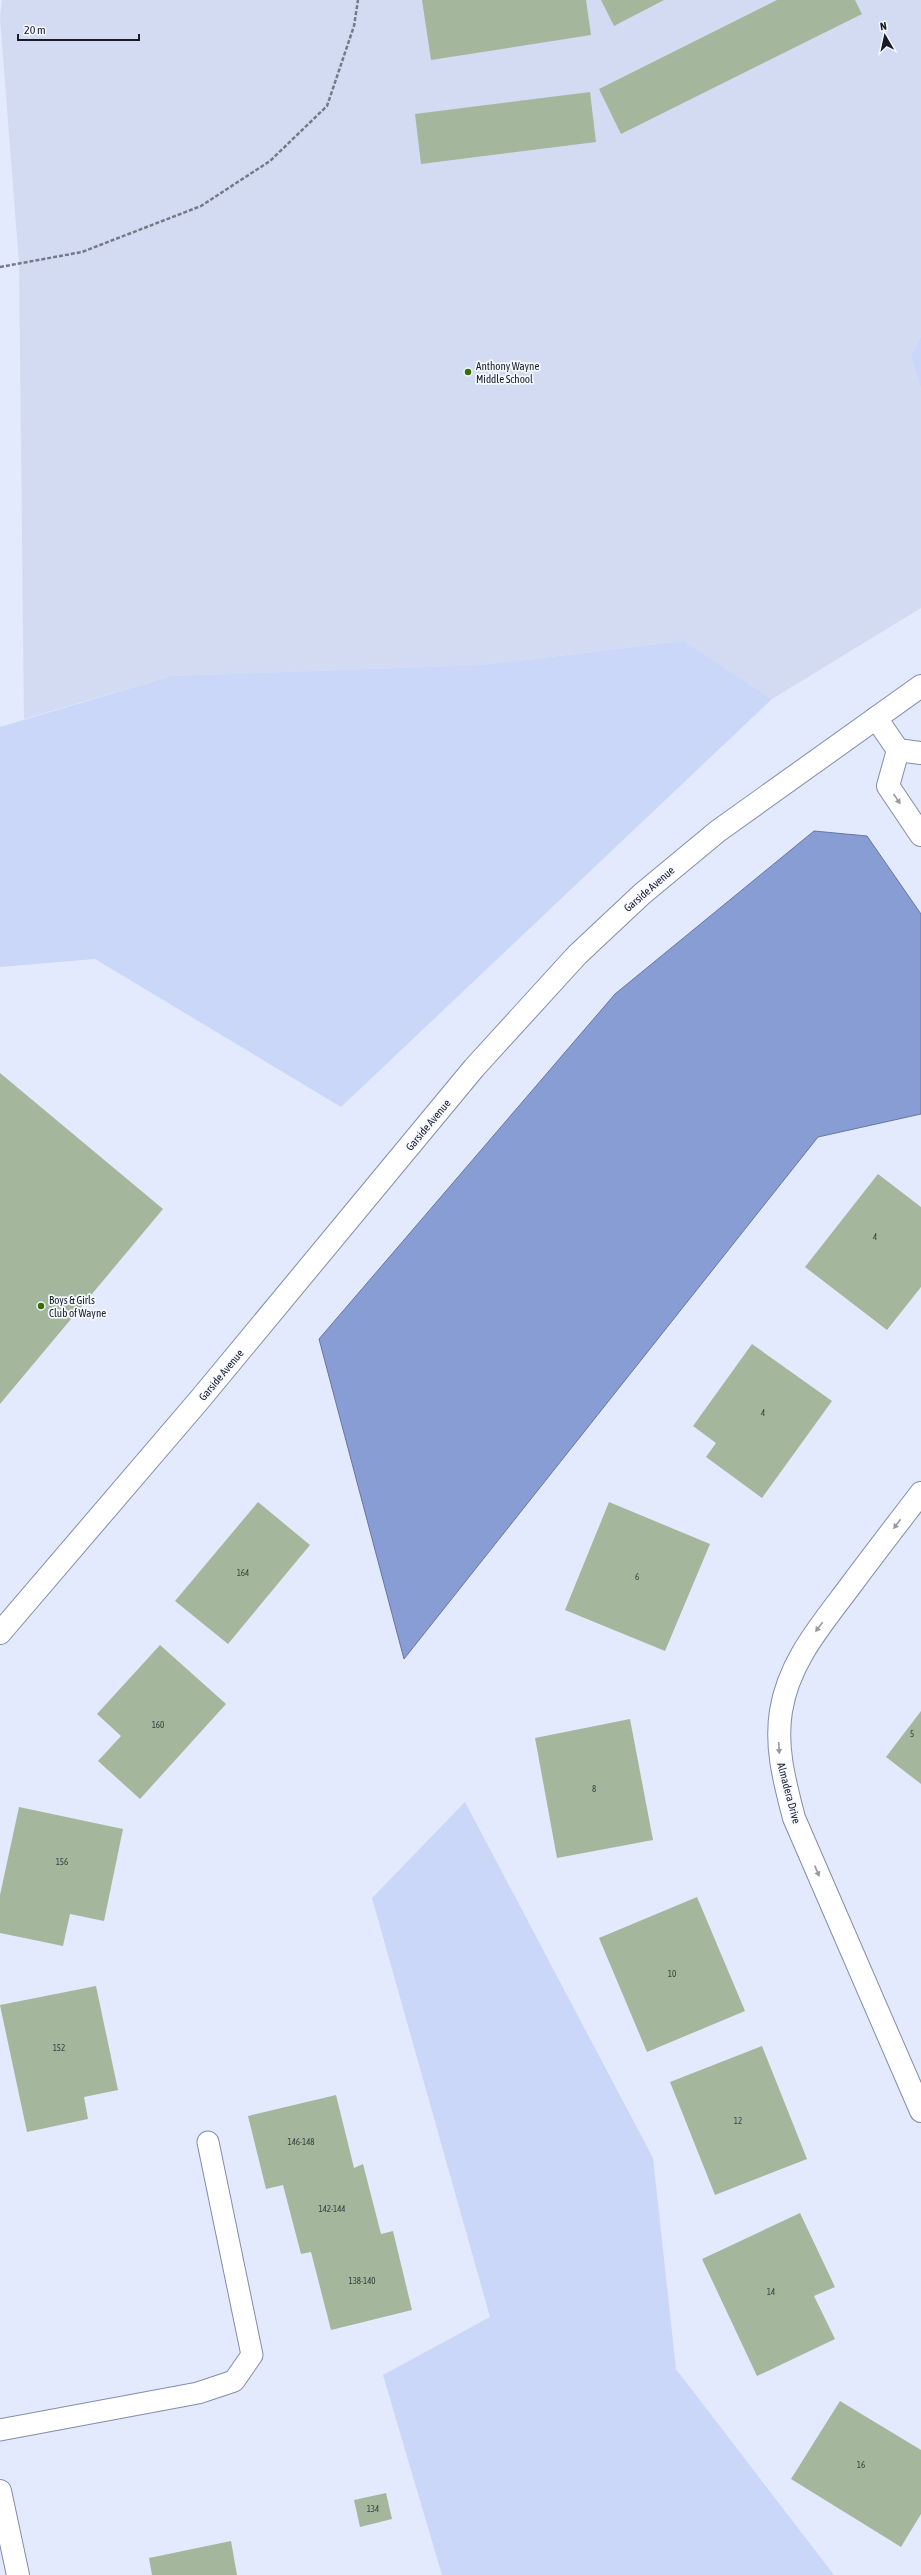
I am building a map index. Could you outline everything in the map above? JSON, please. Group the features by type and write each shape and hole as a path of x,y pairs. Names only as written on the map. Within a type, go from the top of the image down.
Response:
{"street":[{"name":"Garside Avenue","path":"0,1633 201,1398 474,1068 577,955 642,894 718,831 921,686"},
{"path":"876,718 898,750 921,753"},
{"path":"898,750 888,786 921,835"},
{"name":"Almadera Drive","path":"921,1493 804,1646 790,1678 780,1711 779,1748 784,1781 794,1818 921,2111"},
{"path":"0,2490 18,2575"}],"lane":[{"path":"0,2430 198,2393 234,2381 252,2355 208,2142"}],"path":[{"path":"0,267 82,252 201,206 270,160 327,106 354,26 358,0"}],"shaded area":[{"name":"Anthony Wayne Middle School","path":"2,0 921,0 921,336 911,356 921,389 921,608 772,699 684,641 483,665 171,676 24,719 19,263 0,18"},
{"path":"921,336 921,389 911,356"},
{"path":"684,641 772,699 341,1107 95,959 0,967 0,727 171,676 483,665"},
{"path":"465,1802 653,2158 676,2369 834,2575 442,2575 383,2375 490,2317 372,1898"}],"water":[{"path":"814,831 867,836 921,914 921,1114 818,1137 404,1659 319,1339 615,994"}],"building":[{"path":"422,0 586,0 591,35 431,60"},
{"path":"601,0 664,0 614,26"},
{"path":"777,0 855,0 862,14 621,134 599,89"},
{"path":"590,92 596,142 421,164 415,114"},
{"name":"Boys & Girls Club of Wayne","path":"0,1073 163,1209 0,1404"},
{"path":"878,1174 921,1207 921,1287 887,1330 805,1267"},
{"path":"752,1344 832,1401 762,1498 706,1457 716,1443 693,1426"},
{"path":"258,1502 310,1545 228,1644 175,1601"},
{"path":"609,1502 710,1544 665,1651 565,1610"},
{"path":"160,1645 226,1704 140,1799 98,1761 121,1736 97,1714"},
{"path":"921,1711 921,1784 886,1757"},
{"path":"630,1719 653,1840 557,1858 535,1738"},
{"path":"19,1807 123,1829 104,1921 70,1914 63,1946 0,1933 0,1895"},
{"path":"697,1897 745,2011 647,2052 599,1938"},
{"path":"96,1986 118,2090 84,2097 88,2119 27,2132 0,2005"},
{"path":"762,2046 807,2159 715,2195 670,2082"},
{"path":"336,2095 354,2168 363,2164 381,2234 393,2231 412,2310 331,2330 311,2252 301,2254 283,2185 266,2189 248,2116"},
{"path":"800,2213 835,2287 814,2296 835,2339 757,2376 702,2259"},
{"path":"840,2401 921,2450 921,2514 901,2547 791,2479"},
{"path":"386,2493 392,2519 360,2527 354,2500"},
{"path":"231,2541 237,2575 152,2575 149,2558"}],"place":[{"name":"Anthony Wayne Middle School","path":"468,372"},
{"name":"Boys & Girls Club of Wayne","path":"41,1306"}]}
